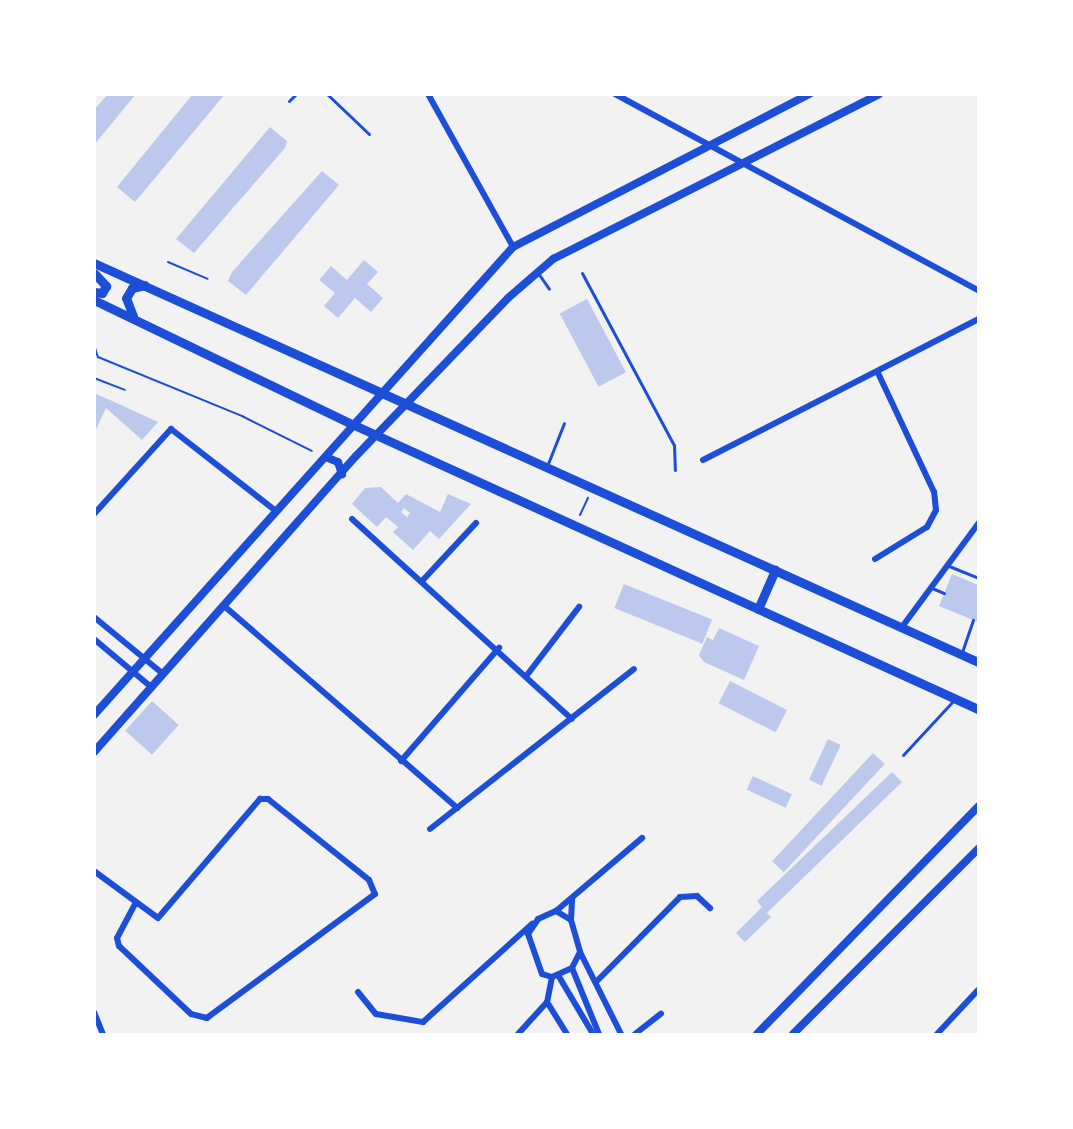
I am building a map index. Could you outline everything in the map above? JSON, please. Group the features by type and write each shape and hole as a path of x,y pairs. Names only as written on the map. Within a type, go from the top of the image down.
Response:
{"main road":[{"path":"94,263 978,662"},
{"path":"94,273 106,286 102,294 94,292"},
{"path":"137,320 126,297 137,286 148,286"},
{"path":"94,300 352,424 978,709"},
{"path":"758,609 774,570"},
{"path":"757,1035 978,807"},
{"path":"794,1035 978,849"}],"street":[{"path":"428,94 513,247"},
{"path":"615,94 978,290"},
{"path":"94,715 326,457 352,424 513,247 714,147 810,94"},
{"path":"94,752 150,686 377,435 537,272 553,259 746,165 879,94"},
{"path":"703,460 878,374 978,320"},
{"path":"875,559 927,526 936,510 934,492 878,374"},
{"path":"94,514 171,429 276,511"},
{"path":"326,457 338,462 342,474"},
{"path":"352,519 499,648 572,719"},
{"path":"423,580 476,523"},
{"path":"902,627 978,524"},
{"path":"223,605 457,808"},
{"path":"527,675 579,607"},
{"path":"94,617 162,673"},
{"path":"94,639 150,686"},
{"path":"401,761 499,648"},
{"path":"430,829 634,669"},
{"path":"94,871 135,904 158,918 165,914 260,799 275,802 369,880 375,894 207,1018 191,1014 119,946 117,938 135,904"},
{"path":"358,992 376,1014 423,1022 514,936 556,911 642,838"},
{"path":"597,981 680,897 697,896 711,908"},
{"path":"572,898 571,920 580,952 589,964 621,1035"},
{"path":"556,911 571,920"},
{"path":"532,924 529,942 548,990"},
{"path":"514,936 529,942"},
{"path":"542,974 555,976 572,968 580,952"},
{"path":"576,961 589,964"},
{"path":"572,968 599,1035"},
{"path":"555,976 548,990 547,1002 567,1035"},
{"path":"555,976 593,1035"},
{"path":"937,1035 978,990"},
{"path":"518,1035 547,1002"},
{"path":"95,1013 103,1035"},
{"path":"635,1035 661,1014"}],"lane":[{"path":"289,101 296,94"},
{"path":"327,94 369,134"},
{"path":"537,272 549,289"},
{"path":"582,273 674,445 675,470"},
{"path":"547,466 564,423"},
{"path":"947,565 978,578"},
{"path":"931,588 944,593"},
{"path":"961,654 973,620"},
{"path":"903,755 955,699"}],"path":[{"path":"168,262 208,279"},
{"path":"94,345 98,357 242,416 312,451"},
{"path":"94,378 125,390"},
{"path":"575,526 593,487"}],"building":[{"path":"108,94 136,94 94,145 94,110"},
{"path":"225,94 135,202 117,187 192,95"},
{"path":"270,127 287,141 285,148 194,253 176,239"},
{"path":"322,171 339,185 246,295 228,281 232,272"},
{"path":"364,260 378,272 367,284 383,298 371,312 355,298 338,318 324,306 335,293 319,280 331,266 347,280"},
{"path":"587,299 626,372 599,387 560,314"},
{"path":"94,393 158,422 142,440 106,408 94,434"},
{"path":"381,487 398,503 406,494 440,512 448,494 471,504 439,539 430,531 413,550 393,532 398,527 386,517 377,527 352,504 365,488","holes":["404,508 410,513 407,517 401,512"]},
{"path":"952,574 978,585 978,622 939,606"},
{"path":"624,584 712,620 702,644 614,608"},
{"path":"719,628 759,646 744,680 704,662 699,655 707,637 713,640"},
{"path":"730,681 787,710 776,732 719,703"},
{"path":"152,701 179,725 152,755 125,731"},
{"path":"828,739 841,745 822,786 809,780"},
{"path":"873,753 885,764 784,872 772,861"},
{"path":"892,772 902,782 767,913 771,917 745,942 736,933 762,907 757,901"},
{"path":"753,776 792,794 786,808 747,790"}]}
